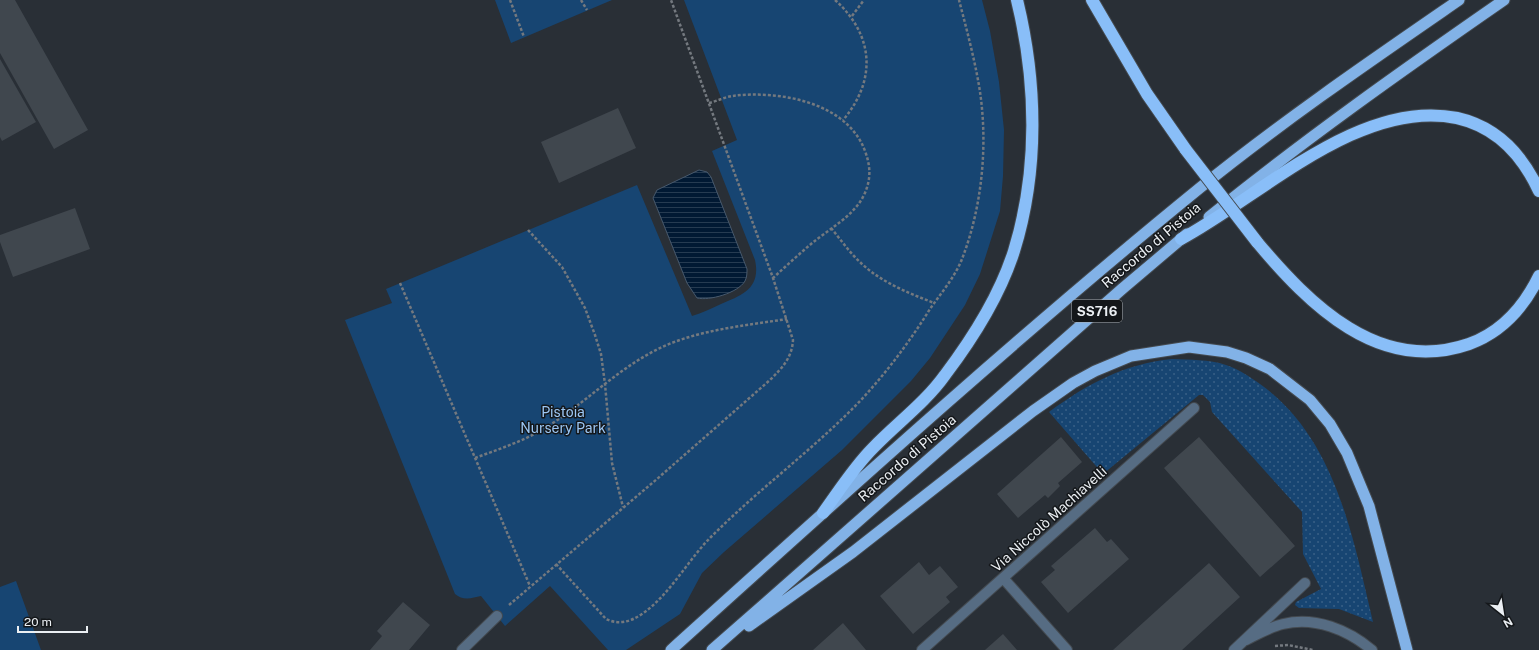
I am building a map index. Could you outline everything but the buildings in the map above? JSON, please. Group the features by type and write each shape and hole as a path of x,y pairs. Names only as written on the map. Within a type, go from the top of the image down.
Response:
{"highway":[{"path":"823,513 865,456 921,403 945,376 984,315 1001,283 1014,252 1029,188 1032,122 1028,57 1016,0"},
{"path":"1092,0 1147,94 1186,150 1257,242 1287,277 1332,317 1363,336 1399,349 1418,352 1436,352 1457,348 1489,334 1513,317 1522,306 1539,276"},
{"name":"Raccordo di Pistoia","path":"671,650 1018,340 1203,186 1317,100 1459,0"},
{"name":"Raccordo di Pistoia","path":"713,650 1116,294 1181,239 1279,160 1394,76 1504,0"},
{"path":"1181,239 1210,224 1268,184 1337,141 1382,123 1408,117 1443,116 1464,120 1484,127 1504,141 1520,158 1539,191"},
{"path":"713,650 853,552 1033,411 1073,383 1095,370 1131,356 1189,348 1227,352 1246,358 1270,369 1310,400 1330,424 1347,453 1369,506 1407,650"}],"street":[{"name":"Via Niccolò Machiavelli","path":"922,650 1194,408"},
{"path":"1003,578 1067,650"},
{"path":"1234,650 1305,583"},
{"path":"462,650 497,616"},
{"path":"1246,640 1284,624 1312,622 1342,630 1372,650"}],"path":[{"path":"510,0 524,37"},
{"path":"581,0 587,10"},
{"path":"497,616 530,586 624,508 782,369 792,351 793,340 773,278 671,0"},
{"path":"835,0 852,16 862,35 866,50 867,63 861,94 843,120"},
{"path":"852,16 864,0"},
{"path":"556,564 606,619 614,623 621,623 644,613 666,591 713,534 836,424 862,399 889,367 934,303 961,261 972,231 979,193 982,120 979,82 959,0"},
{"path":"709,103 730,96 766,95 802,102 826,110 843,120 856,133 863,146 870,172 868,185 864,196 856,208 773,278"},
{"path":"831,228 854,256 872,272 902,290 934,303"},
{"path":"528,230 558,262 574,287 595,335 601,354 605,384 612,463 624,508"},
{"path":"400,283 530,586"},
{"path":"475,458 544,429 588,398 632,363 656,350 685,339 750,324 787,319"},
{"path":"1272,646 1288,645 1313,650"}],"green space":[{"path":"495,0 612,0 511,43"},
{"name":"Pistoia Nursery Park","path":"684,0 982,0 990,31 999,82 1004,130 1003,176 1000,211 980,274 965,305 930,358 911,381 842,450 724,552 702,573 680,614 626,650 608,650 550,586 505,626 481,596 461,598 455,594 345,320 392,303 386,289 637,185 692,316 743,294 753,284 756,270 755,260 712,151 737,140"},
{"path":"1172,359 1213,362 1226,365 1240,371 1260,384 1286,406 1307,432 1324,461 1338,492 1358,557 1373,622 1339,609 1299,608 1295,605 1296,602 1321,589 1303,554 1302,512 1212,412 1210,402 1203,395 1199,395 1103,474 1049,412 1092,384 1107,377 1138,365"},
{"path":"16,581 41,650 0,650 0,587"}],"shaded area":[{"path":"699,170 707,172 711,177 747,269 745,281 736,289 723,295 702,299 697,298 687,283 653,198 657,190"}]}
